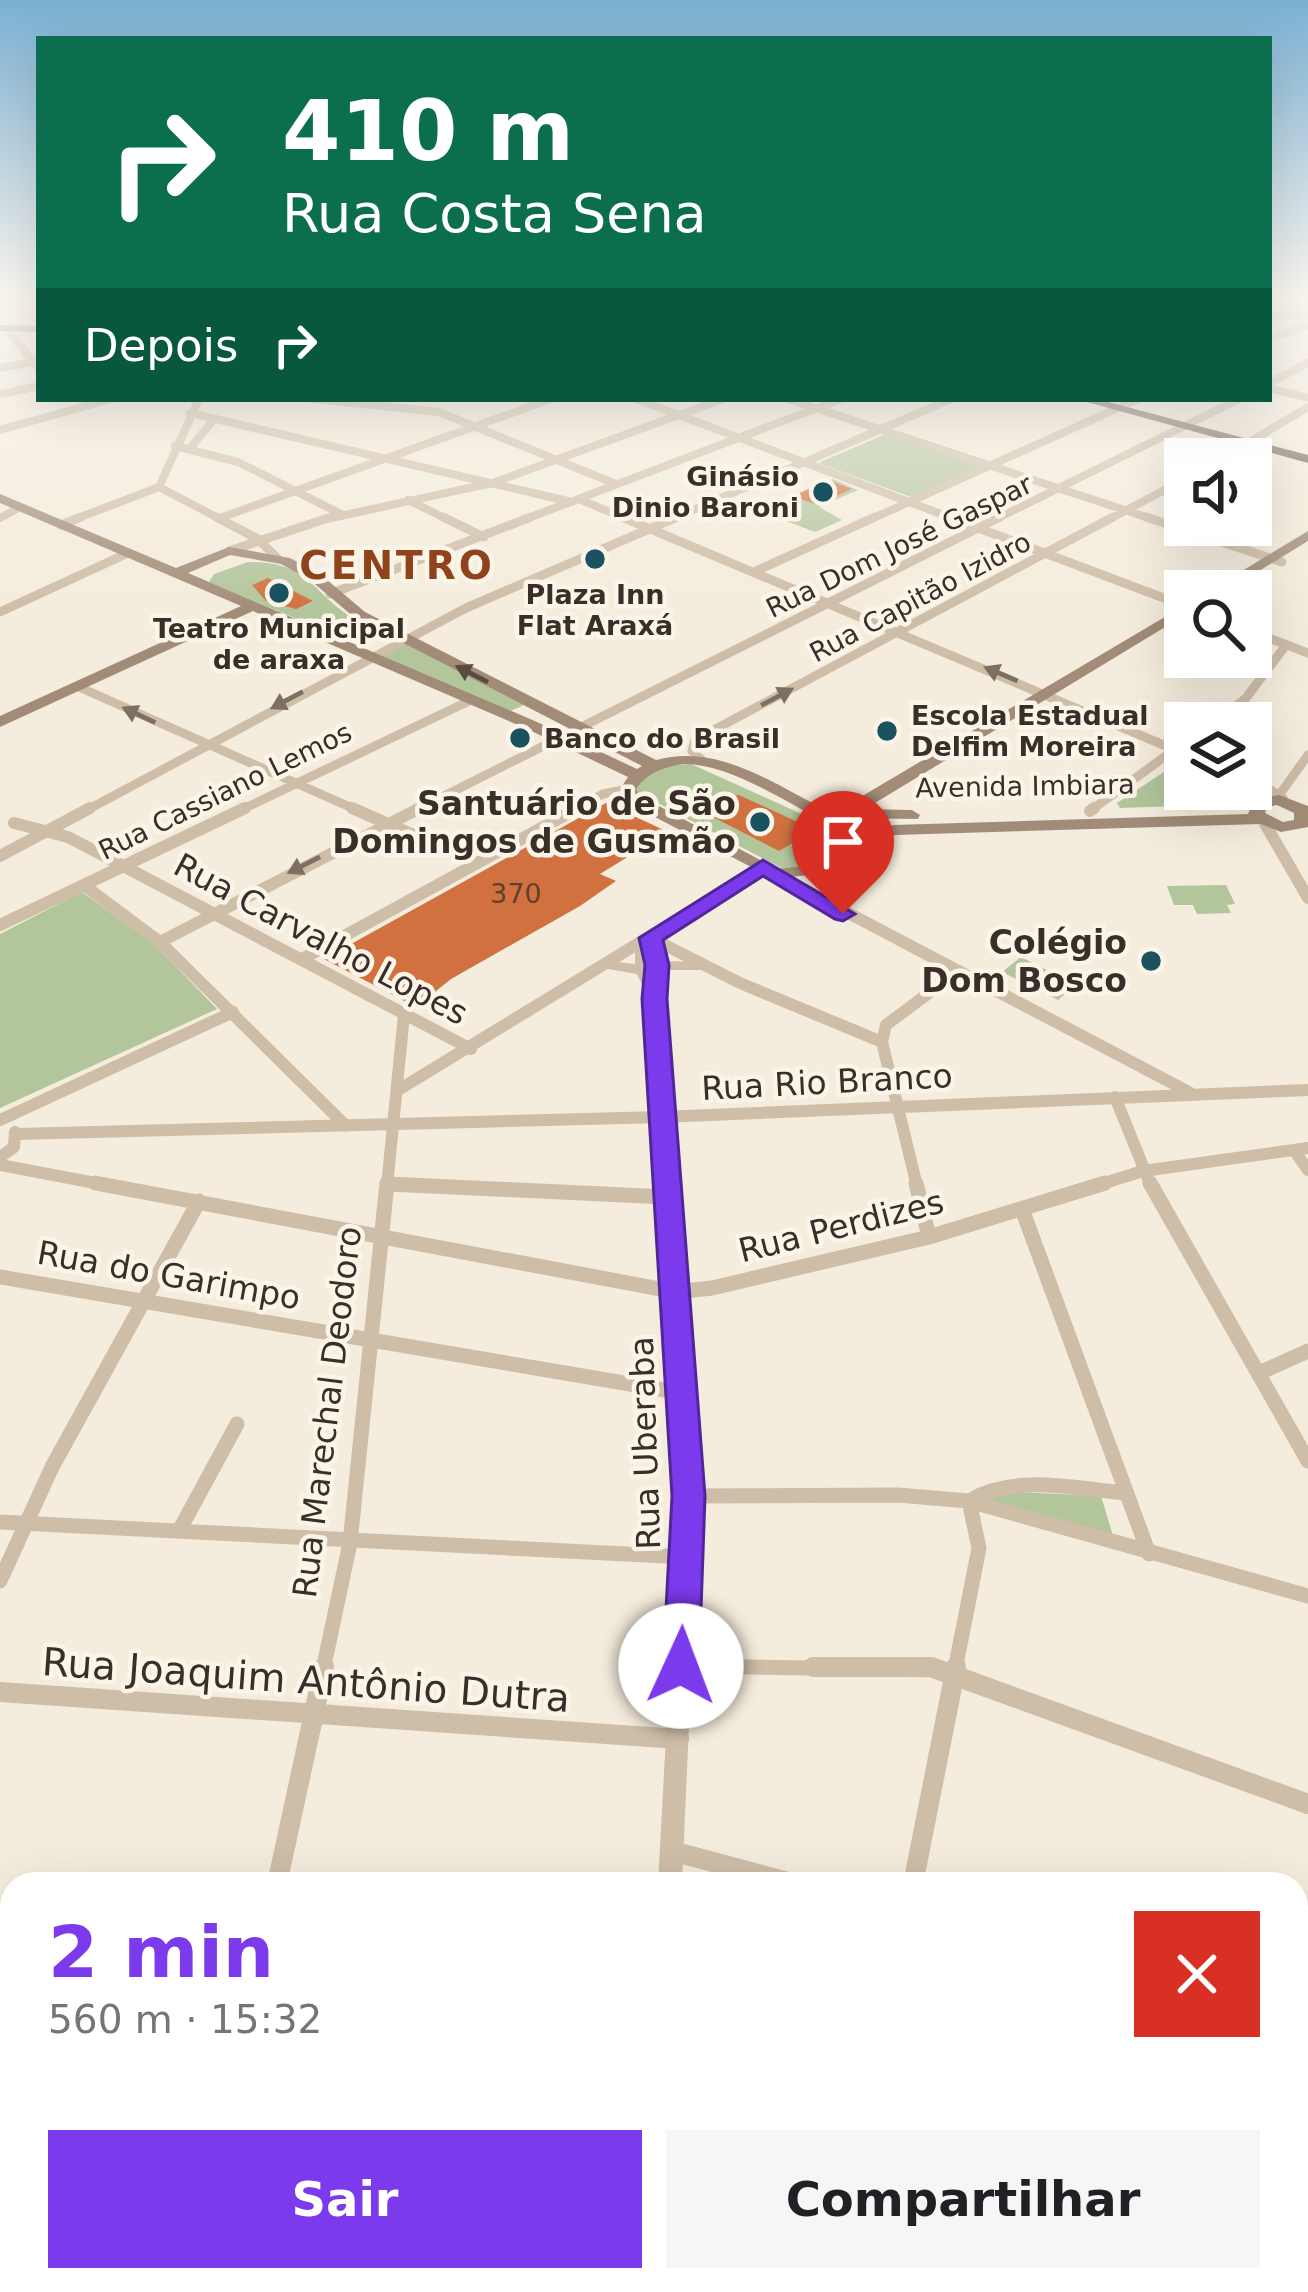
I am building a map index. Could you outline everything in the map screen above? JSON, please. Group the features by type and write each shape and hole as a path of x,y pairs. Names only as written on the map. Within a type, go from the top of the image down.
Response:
{"highway":[{"path":"1128,405 1237,438"},
{"path":"1272,447 1308,456"}],"main road":[{"path":"0,498 559,737 641,777 702,760 835,817 852,829 857,844"},
{"path":"1263,570 1308,535"},
{"path":"1257,570 1308,545"},
{"path":"175,574 229,551 277,558 315,577 360,614 576,727 641,777"},
{"path":"5,715 79,687 250,607"},
{"path":"313,634 339,631 360,614"},
{"path":"857,844 869,816 1164,622"},
{"path":"835,817 1164,631"},
{"path":"641,777 634,799 768,870"},
{"name":"Avenida Imbiara","path":"768,870 808,875 857,844 893,830 964,821 1090,811 1285,815"},
{"name":"Avenida Imbiara","path":"835,817 964,821 1285,815"}],"street":[{"path":"69,402 75,408"},
{"path":"0,430 99,402"},
{"path":"62,525 159,487 197,402"},
{"path":"345,402 429,410 616,484"},
{"path":"220,518 295,488 480,428 539,402"},
{"path":"644,402 1164,600"},
{"path":"229,551 341,514 492,483 714,402"},
{"path":"797,402 1277,560"},
{"path":"331,594 834,402"},
{"path":"0,856 406,637 944,402"},
{"name":"Rua Dom José Gaspar","path":"160,942 576,727 1232,402"},
{"path":"1258,438 1308,403"},
{"path":"756,572 1128,405"},
{"path":"190,413 576,501 651,527 1164,745"},
{"path":"191,447 214,419"},
{"path":"175,446 191,447 295,488 341,514"},
{"path":"159,487 258,539 277,558"},
{"name":"Rua Capitão Izidro","path":"702,760 692,751 695,740 1164,491"},
{"path":"408,500 484,537"},
{"path":"0,518 20,507"},
{"path":"0,612 128,554"},
{"path":"1272,639 1308,653"},
{"path":"1241,702 1286,645"},
{"path":"79,687 477,863"},
{"name":"Rua Cassiano Lemos","path":"0,925 471,700"},
{"path":"1308,755 1285,815 1288,859 1308,897"},
{"path":"1090,811 1164,762"},
{"path":"304,958 641,777"},
{"name":"Rua Carvalho Lopes","path":"0,813 14,823 25,843"},
{"name":"Rua Carvalho Lopes","path":"14,823 51,829 125,865 471,1049"},
{"path":"400,1089 768,870 1191,1093"},
{"path":"85,886 160,942 346,1126"},
{"path":"646,941 883,1042"},
{"name":"Rua Uberaba","path":"646,941 654,999 688,1496 671,1872"},
{"path":"608,965 701,966"},
{"path":"929,1237 883,1042 886,1025 957,972"},
{"path":"8,1151 0,1122 233,1012"},
{"name":"Rua Marechal Deodoro","path":"280,1872 350,1543 404,1015"},
{"name":"Rua Rio Branco","path":"8,1151 60,1135 662,1117 1308,1090"},
{"path":"1115,1097 1143,1171 1308,1461"},
{"path":"1301,1149 1308,1170"},
{"name":"Rua Perdizes","path":"8,1151 31,1170 676,1292 712,1288 929,1237 1143,1171 1301,1149"},
{"path":"388,1184 668,1197"},
{"path":"0,1581 6,1554 199,1202"},
{"path":"1022,1209 1149,1554"},
{"name":"Rua do Garimpo","path":"0,1277 682,1393"},
{"path":"1259,1373 1308,1352"},
{"path":"180,1528 237,1424"},
{"path":"969,1501 984,1490 1004,1486 1126,1493"},
{"path":"688,1496 898,1495 969,1501 1308,1596"},
{"path":"915,1872 979,1548 969,1501"},
{"path":"0,1522 686,1557"},
{"path":"681,1666 932,1667 1308,1804"},
{"name":"Rua Joaquim Antônio Dutra","path":"0,1692 679,1739"},
{"path":"672,1851 750,1872"}],"green space":[{"path":"886,434 982,467 911,497 818,463"},
{"path":"833,479 858,490 819,507 842,520 815,532 765,513"},
{"path":"248,562 297,572 351,621 321,629 209,582 214,574"},
{"path":"406,644 524,705 508,712 378,658"},
{"path":"691,764 848,835 850,840 805,870 787,871 635,791 638,781 669,765"},
{"path":"1164,772 1164,807 1120,808 1117,803"},
{"path":"1226,885 1235,904 1227,905 1231,913 1197,914 1193,905 1174,905 1167,886"},
{"path":"82,892 154,944 217,1009 0,1108 0,934"},
{"path":"1021,957 1076,985 1058,1000 1002,972"},
{"path":"997,1491 1101,1496 1113,1536 982,1498"}],"building":[{"name":"Ginásio Dinio Baroni","path":"828,480 852,489 817,505 793,496"},
{"name":"Teatro Municipal de araxa","path":"268,578 313,601 296,609 266,601 252,585"},
{"name":"Santuário de São Domingos de Gusmão","path":"739,795 815,830 779,851 707,814 714,800"},
{"path":"606,803 668,832 600,874 616,881 580,906 451,979 416,1007 324,959"}],"place":[{"name":"Ginásio Dinio Baroni","path":"823,492"},
{"name":"Plaza Inn Flat Araxá","path":"595,559"},
{"name":"Teatro Municipal de araxa","path":"279,593"},
{"name":"Escola Estadual Delfim Moreira","path":"887,731"},
{"name":"Banco do Brasil","path":"520,738"},
{"name":"Santuário de São Domingos de Gusmão","path":"760,822"},
{"name":"Colégio Dom Bosco","path":"1151,961"}],"district":[{"name":"CENTRO","path":"397,565"}],"route":[{"path":"681,1666 688,1496 654,999 657,965 651,938 763,867 843,914"}]}
